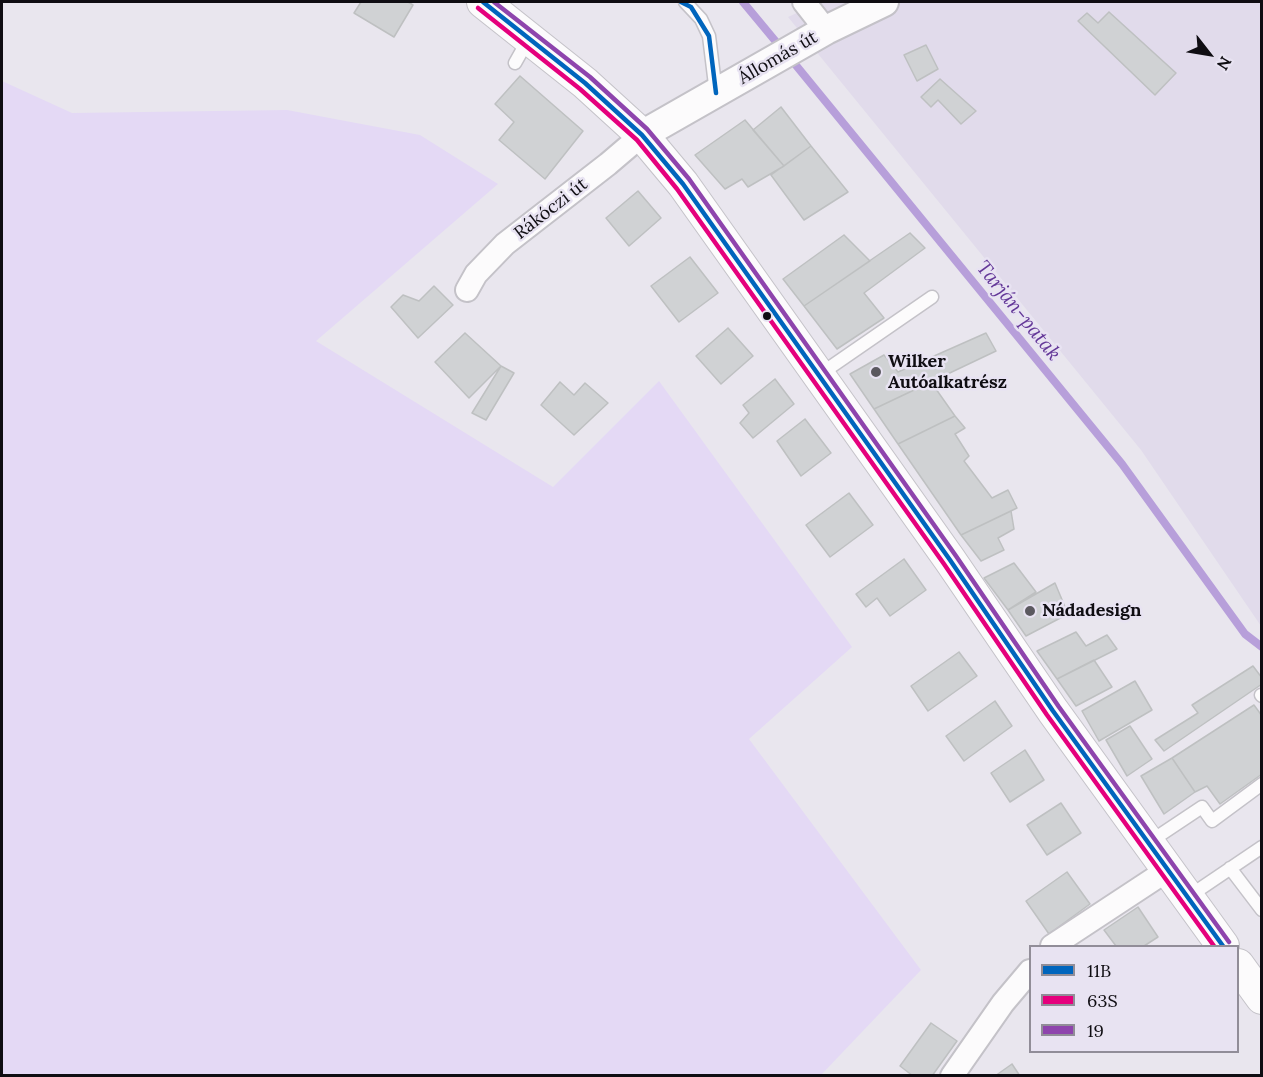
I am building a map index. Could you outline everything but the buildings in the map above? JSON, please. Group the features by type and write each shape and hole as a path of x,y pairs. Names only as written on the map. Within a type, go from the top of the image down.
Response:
{"main road":[{"path":"483,2 522,50 642,135 683,184 1166,871 1222,945"},
{"path":"1239,966 1262,998"}],"street":[{"path":"804,2 826,30"},
{"name":"Állomás út","path":"642,135 826,30 884,2"},
{"name":"Rákóczi út","path":"468,290 476,274 505,244 642,135"},
{"path":"1054,945 1166,871"},
{"path":"952,1076 1003,1003 1029,972"}],"lane":[{"path":"686,3 709,36 716,93"},
{"path":"818,375 932,297"},
{"path":"1147,843 1202,807 1212,822 1262,784"},
{"path":"1186,898 1262,847"},
{"path":"1230,868 1262,910"}],"shaded area":[{"path":"821,2 1261,2 1261,626 1141,450 788,17"},
{"path":"2,81 72,113 287,110 420,135 498,184 316,341 553,487 659,381 852,647 749,739 921,970 821,1075 2,1075"}],"waterway":[{"name":"Tarján-patak","path":"743,2 782,49"},
{"name":"Tarján-patak","path":"790,58 1122,464 1245,634 1262,647"}],"transit line":[{"name":"11B","path":"483,2 585,83 642,135 683,184 950,560 1053,711 1222,945"},
{"name":"19","path":"494,2 590,77 647,129 689,179 956,556 1059,707 1229,942"},
{"name":"11B","path":"681,2 691,7 709,36 716,93"},
{"name":"63S","path":"478,8 580,89 637,140 677,189 944,564 1047,715 1213,945"}],"place":[{"name":"Wilker Autóalkatrész","path":"876,372"},
{"name":"Nádadesign","path":"1030,611"}]}
